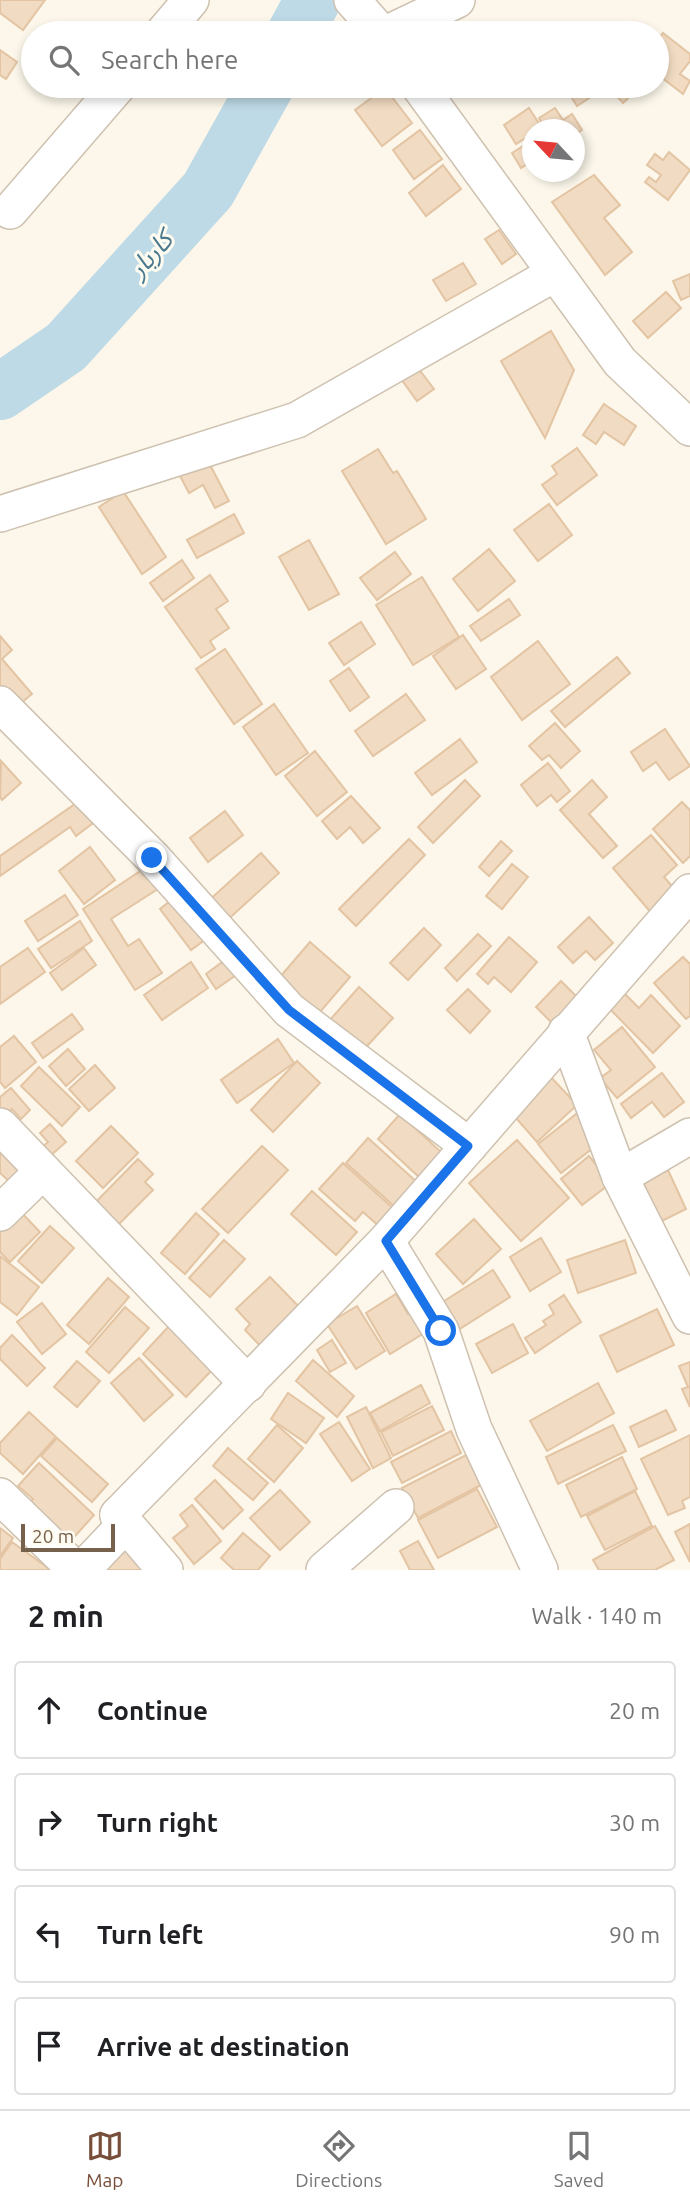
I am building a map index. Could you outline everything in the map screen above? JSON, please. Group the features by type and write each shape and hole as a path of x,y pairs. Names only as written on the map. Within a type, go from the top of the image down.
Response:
{"street":[{"path":"173,21 191,0"},
{"path":"380,21 457,0"},
{"path":"10,211 108,98"},
{"path":"428,98 620,362 690,428"},
{"path":"0,514 297,420 555,274"},
{"path":"0,704 152,858 289,1010 468,1146"},
{"path":"118,1515 386,1241 690,892"},
{"path":"566,1032 620,1177 690,1315"},
{"path":"0,1126 248,1384"},
{"path":"620,1177 690,1136"},
{"path":"0,1213 43,1171"},
{"path":"386,1241 441,1331 474,1429 540,1570"},
{"path":"0,1496 76,1570"},
{"path":"324,1570 396,1507"},
{"path":"82,1570 122,1528 118,1515"},
{"path":"118,1515 166,1570"}],"building":[{"path":"0,0 45,0 30,21 21,21 21,29 0,13"},
{"path":"669,38 690,54 690,61 680,74 690,81 683,94 669,83"},
{"path":"0,50 17,62 6,79 0,75"},
{"path":"371,98 393,98 412,123 382,146 355,110"},
{"path":"572,98 589,98 577,106"},
{"path":"529,108 536,119 522,119 522,140 516,144 504,125"},
{"path":"555,108 562,119 540,119"},
{"path":"420,130 442,159 414,179 393,150"},
{"path":"522,147 522,167 521,168 512,153"},
{"path":"669,152 690,170 668,200 645,182 649,177 656,182 661,175 647,165 655,154 663,160"},
{"path":"443,165 461,189 426,216 409,193"},
{"path":"594,175 620,205 604,218 632,252 605,275 552,202"},
{"path":"499,230 516,254 502,264 485,239"},
{"path":"463,263 476,284 446,301 433,280"},
{"path":"690,274 690,296 681,300 673,281"},
{"path":"666,292 681,308 648,338 633,321"},
{"path":"551,331 574,370 545,438 501,361"},
{"path":"412,360 434,389 417,401 396,372"},
{"path":"604,404 636,426 624,445 604,432 596,444 583,435"},
{"path":"577,448 597,475 557,505 542,485 557,474 552,466"},
{"path":"378,449 393,473 397,471 426,519 386,544 342,471"},
{"path":"207,459 229,501 215,508 203,485 189,493 179,474"},
{"path":"123,491 166,557 142,574 99,507"},
{"path":"549,504 572,535 538,561 514,530"},
{"path":"234,514 244,533 197,558 187,540"},
{"path":"309,540 339,594 309,610 279,557"},
{"path":"489,549 515,581 478,611 453,579"},
{"path":"395,552 411,574 377,600 360,578"},
{"path":"182,560 194,578 163,601 150,583"},
{"path":"210,575 228,601 216,609 229,628 210,641 215,649 201,658 165,607"},
{"path":"422,577 459,637 413,665 376,605"},
{"path":"509,599 520,615 481,641 470,626"},
{"path":"361,622 375,644 344,665 329,643"},
{"path":"463,635 486,669 456,689 433,656"},
{"path":"0,636 12,650 2,659 32,694 9,713 0,702"},
{"path":"538,641 570,684 522,720 491,677"},
{"path":"225,649 262,704 234,724 196,669"},
{"path":"617,657 630,673 565,727 551,711"},
{"path":"349,668 369,697 350,711 330,681"},
{"path":"406,694 425,720 373,756 355,731"},
{"path":"274,704 308,753 276,775 243,727"},
{"path":"555,723 580,751 561,768 549,755 542,760 529,746"},
{"path":"665,729 690,766 669,780 656,762 643,771 631,752"},
{"path":"460,739 477,762 432,795 415,773"},
{"path":"315,751 347,792 317,816 285,776"},
{"path":"1,761 21,783 2,800 0,797"},
{"path":"548,763 570,791 557,802 551,795 537,806 521,785"},
{"path":"465,780 480,796 433,843 418,827"},
{"path":"592,780 607,797 589,814 617,846 603,858 560,810"},
{"path":"351,796 380,828 363,843 350,827 337,839 322,821"},
{"path":"78,802 93,823 76,836 70,827 0,876 0,856"},
{"path":"682,802 690,810 690,856 683,863 653,829"},
{"path":"225,811 243,835 208,862 190,838"},
{"path":"651,835 677,865 664,877 678,893 653,915 613,868"},
{"path":"409,839 425,855 356,926 339,909"},
{"path":"501,841 512,851 489,876 479,867"},
{"path":"90,847 115,880 84,904 59,871"},
{"path":"261,853 279,873 223,924 205,904"},
{"path":"512,864 528,877 502,909 486,896"},
{"path":"145,868 158,889 111,919 128,946 139,939 162,973 135,990 83,909"},
{"path":"65,895 78,915 38,941 25,921"},
{"path":"174,898 206,939 191,950 160,909"},
{"path":"589,917 613,943 595,960 586,951 573,963 558,947"},
{"path":"80,921 92,941 51,968 38,949"},
{"path":"424,928 441,945 408,980 390,963"},
{"path":"478,934 491,946 457,981 445,968"},
{"path":"509,937 537,962 511,992 494,977 488,984 477,974"},
{"path":"310,942 350,977 314,1019 274,984"},
{"path":"28,948 45,972 0,1004 0,967"},
{"path":"84,948 96,965 62,990 50,973"},
{"path":"229,957 239,973 216,989 206,974"},
{"path":"683,957 690,964 690,1016 686,1019 654,983"},
{"path":"191,962 208,988 162,1020 144,995"},
{"path":"561,981 582,1002 557,1028 536,1007"},
{"path":"359,987 393,1018 355,1059 322,1029"},
{"path":"619,988 639,1008 651,995 680,1026 653,1053 604,1003"},
{"path":"468,989 490,1011 470,1033 447,1010"},
{"path":"72,1014 83,1029 43,1058 32,1043"},
{"path":"622,1027 655,1067 617,1098 600,1078 611,1070 594,1050"},
{"path":"14,1036 36,1062 5,1088 0,1082 0,1047"},
{"path":"278,1039 294,1063 237,1103 221,1080"},
{"path":"68,1049 85,1069 66,1086 49,1066"},
{"path":"297,1061 320,1083 273,1132 251,1110"},
{"path":"95,1065 115,1088 89,1111 69,1089"},
{"path":"39,1067 80,1107 62,1126 21,1086"},
{"path":"662,1073 684,1102 664,1117 652,1102 631,1118 621,1104"},
{"path":"548,1074 577,1105 537,1142 509,1110"},
{"path":"11,1088 30,1110 21,1119 12,1109 0,1117 0,1097"},
{"path":"580,1111 603,1140 561,1173 538,1144"},
{"path":"400,1114 443,1154 421,1179 378,1139"},
{"path":"50,1124 66,1142 41,1164 33,1155 48,1142 40,1133"},
{"path":"111,1126 138,1153 103,1188 76,1161"},
{"path":"368,1138 418,1183 396,1208 346,1163"},
{"path":"0,1139 29,1165 11,1183 0,1173"},
{"path":"517,1140 569,1198 521,1241 469,1183"},
{"path":"262,1146 288,1170 228,1233 202,1209"},
{"path":"589,1156 611,1183 582,1205 561,1179"},
{"path":"138,1159 153,1174 145,1182 153,1190 111,1232 88,1210"},
{"path":"343,1163 396,1211 381,1228 363,1212 355,1221 319,1189"},
{"path":"668,1170 686,1209 660,1222 642,1183"},
{"path":"312,1191 357,1232 336,1255 291,1214"},
{"path":"18,1209 40,1232 10,1262 0,1252 0,1227"},
{"path":"196,1213 219,1234 185,1274 161,1253"},
{"path":"474,1219 501,1249 463,1284 436,1254"},
{"path":"50,1226 74,1248 42,1283 18,1261"},
{"path":"541,1238 561,1272 530,1291 510,1257"},
{"path":"224,1240 245,1259 210,1297 189,1278"},
{"path":"625,1240 636,1273 578,1293 567,1260"},
{"path":"0,1256 39,1287 17,1315 0,1302"},
{"path":"493,1270 510,1297 458,1330 441,1303"},
{"path":"270,1277 307,1315 267,1353 245,1330 250,1324 236,1309"},
{"path":"108,1278 129,1297 89,1344 67,1325"},
{"path":"396,1294 408,1314 422,1306 434,1327 390,1354 366,1313"},
{"path":"564,1295 581,1322 535,1353 525,1338 546,1325 543,1321 554,1314 549,1305"},
{"path":"42,1303 66,1334 42,1354 17,1322"},
{"path":"357,1306 385,1351 356,1369 327,1324"},
{"path":"125,1307 149,1328 109,1373 86,1352"},
{"path":"657,1309 674,1345 617,1372 600,1336"},
{"path":"513,1324 528,1353 492,1373 476,1344"},
{"path":"170,1325 214,1368 186,1397 143,1354"},
{"path":"12,1335 45,1368 27,1386 0,1359 0,1348"},
{"path":"332,1340 346,1363 330,1372 317,1350"},
{"path":"139,1358 173,1395 144,1421 111,1383"},
{"path":"313,1360 354,1396 337,1417 296,1381"},
{"path":"77,1361 100,1381 77,1407 54,1387"},
{"path":"690,1362 690,1407 682,1389 688,1387 679,1366"},
{"path":"598,1383 614,1413 547,1451 530,1421"},
{"path":"421,1385 430,1403 380,1431 370,1413"},
{"path":"288,1393 324,1418 306,1443 271,1419"},
{"path":"432,1406 444,1430 393,1456 381,1432"},
{"path":"366,1407 391,1458 373,1468 347,1417"},
{"path":"666,1410 676,1430 639,1447 630,1427"},
{"path":"29,1412 56,1437 23,1474 0,1453 0,1443"},
{"path":"339,1422 370,1469 352,1481 320,1434"},
{"path":"277,1425 303,1448 274,1482 248,1459"},
{"path":"613,1425 626,1451 558,1484 546,1457"},
{"path":"451,1431 461,1453 402,1483 391,1462"},
{"path":"690,1435 690,1497 682,1501 685,1508 668,1515 641,1459"},
{"path":"57,1438 108,1484 92,1502 41,1456"},
{"path":"228,1448 268,1483 253,1500 213,1466"},
{"path":"466,1455 481,1485 418,1518 402,1488"},
{"path":"622,1457 637,1489 581,1517 566,1485"},
{"path":"39,1463 94,1515 67,1545 26,1507 33,1499 18,1486"},
{"path":"215,1480 243,1510 223,1529 195,1499"},
{"path":"477,1489 497,1527 438,1558 418,1520"},
{"path":"280,1490 310,1522 280,1550 250,1518"},
{"path":"635,1491 652,1526 605,1550 587,1516"},
{"path":"192,1505 221,1541 194,1564 173,1538 188,1526 180,1515"},
{"path":"690,1524 690,1562 675,1532"},
{"path":"655,1526 674,1560 655,1570 599,1570 593,1560"},
{"path":"0,1528 13,1538 0,1556"},
{"path":"243,1533 270,1556 258,1570 234,1570 221,1558"},
{"path":"418,1541 434,1570 410,1570 400,1551"},
{"path":"12,1542 51,1570 0,1570 0,1559"},
{"path":"121,1544 146,1570 98,1570"}],"waterway":[{"name":"کاربار","path":"302,21 313,0"},
{"name":"کاربار","path":"0,392 66,347 208,190 259,98"}],"route":[{"path":"152,858 289,1010 468,1146 386,1241 441,1331"}]}
